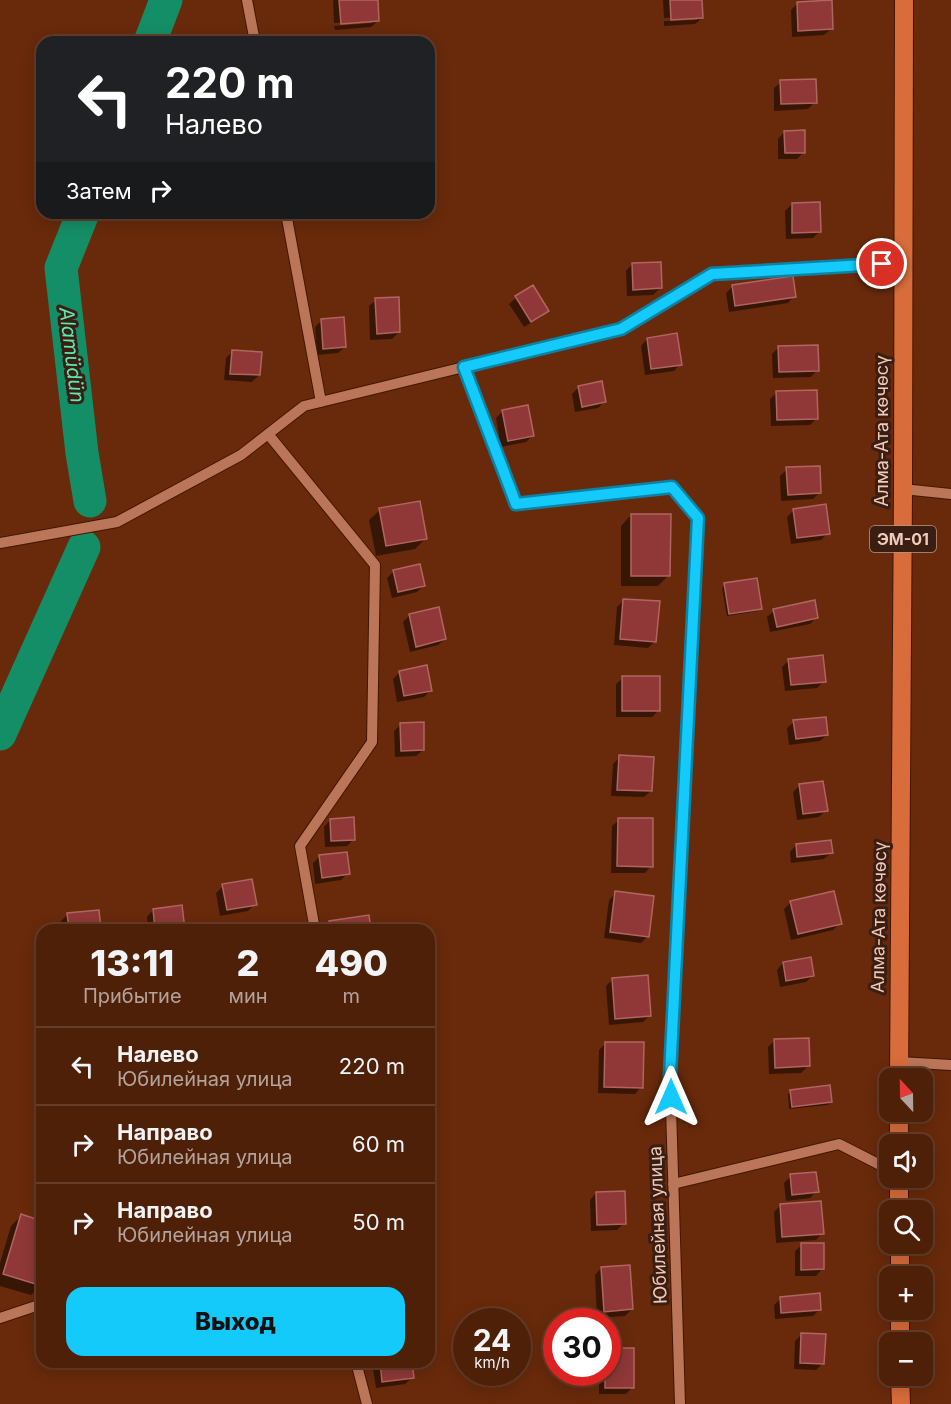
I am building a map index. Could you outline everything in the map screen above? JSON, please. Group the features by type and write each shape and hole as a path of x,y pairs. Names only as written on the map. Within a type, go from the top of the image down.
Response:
{"highway":[{"name":"Алма-Ата көчөсү","path":"899,1068 904,0"},
{"path":"900,1386 901,1404"}],"street":[{"path":"247,0 254,36"},
{"path":"287,219 321,402"},
{"path":"0,543 117,522 241,455 304,406 621,329 712,274 904,263"},
{"name":"Юбилейная улица","path":"464,367 516,504 672,487 698,518 670,1075 680,1404"},
{"path":"268,434 375,565 372,742 300,846 314,924"},
{"path":"903,489 951,494"},
{"path":"920,1068 951,1065"},
{"path":"674,1184 839,1144 879,1164"},
{"path":"0,1318 36,1306"},
{"path":"358,1368 367,1404"}],"building":[{"path":"339,0 378,0 379,21 341,24"},
{"path":"670,0 702,0 703,18 671,20"},
{"path":"832,0 833,29 798,31 797,2"},
{"path":"816,79 817,103 781,104 780,80"},
{"path":"805,130 805,153 785,153 784,131"},
{"path":"820,202 821,232 792,233 792,203"},
{"path":"661,262 662,288 633,290 632,263"},
{"path":"793,276 796,297 735,306 732,285"},
{"path":"533,285 549,311 531,322 515,296"},
{"path":"399,297 400,332 377,334 375,298"},
{"path":"344,317 346,347 323,349 321,319"},
{"path":"677,333 682,365 651,369 647,338"},
{"path":"818,345 819,371 779,372 778,346"},
{"path":"232,350 262,352 260,375 230,374"},
{"path":"602,381 606,402 582,407 578,386"},
{"path":"817,390 818,419 777,420 776,391"},
{"path":"528,405 534,436 508,441 502,410"},
{"path":"820,466 821,493 788,495 786,467"},
{"path":"420,501 427,539 386,546 379,508"},
{"path":"826,504 830,534 797,538 793,509"},
{"path":"631,514 671,514 670,576 631,576"},
{"path":"420,564 425,586 398,592 393,570"},
{"path":"757,578 762,609 729,614 724,583"},
{"path":"623,599 660,601 656,642 620,639"},
{"path":"815,600 818,618 777,627 773,609"},
{"path":"439,607 446,639 416,647 409,614"},
{"path":"823,655 826,682 791,685 788,659"},
{"path":"427,665 432,691 404,696 399,671"},
{"path":"622,676 660,676 660,711 622,711"},
{"path":"826,717 828,735 796,739 793,720"},
{"path":"424,722 424,750 401,751 400,723"},
{"path":"619,755 654,757 652,791 617,790"},
{"path":"823,781 828,811 803,814 799,784"},
{"path":"354,817 355,840 331,841 330,819"},
{"path":"618,818 653,818 653,867 617,866"},
{"path":"831,840 833,853 797,857 796,844"},
{"path":"347,852 350,874 322,878 319,855"},
{"path":"252,879 257,905 227,910 222,884"},
{"path":"615,891 654,896 649,937 610,932"},
{"path":"834,891 842,924 798,934 790,901"},
{"path":"182,905 184,924 154,924 153,909"},
{"path":"99,910 100,924 68,924 67,913"},
{"path":"369,915 370,924 329,924 329,921"},
{"path":"811,957 814,976 786,981 783,962"},
{"path":"648,975 651,1016 615,1019 612,978"},
{"path":"809,1038 810,1066 775,1068 774,1039"},
{"path":"605,1042 644,1042 643,1088 604,1087"},
{"path":"830,1085 832,1102 792,1107 790,1090"},
{"path":"816,1172 819,1192 792,1195 790,1174"},
{"path":"625,1191 626,1224 597,1225 596,1192"},
{"path":"821,1201 824,1234 782,1237 780,1204"},
{"path":"21,1214 36,1219 36,1284 3,1274"},
{"path":"801,1243 824,1243 824,1269 801,1270"},
{"path":"630,1265 633,1309 604,1308 601,1267"},
{"path":"820,1293 821,1310 781,1313 780,1297"},
{"path":"801,1333 826,1334 824,1364 800,1363"},
{"path":"621,1348 634,1348 634,1388 605,1388 605,1386 621,1386"},
{"path":"381,1368 413,1368 414,1378 382,1382"}],"waterway":[{"name":"Alamüdün","path":"152,36 166,0"},
{"name":"Alamüdün","path":"81,219 61,268 82,453 90,501"},
{"name":"Alamüdün","path":"0,734 84,547"}],"route":[{"path":"671,1097 670,1075 698,518 672,487 516,504 464,367 621,329 712,274 882,264"}]}
